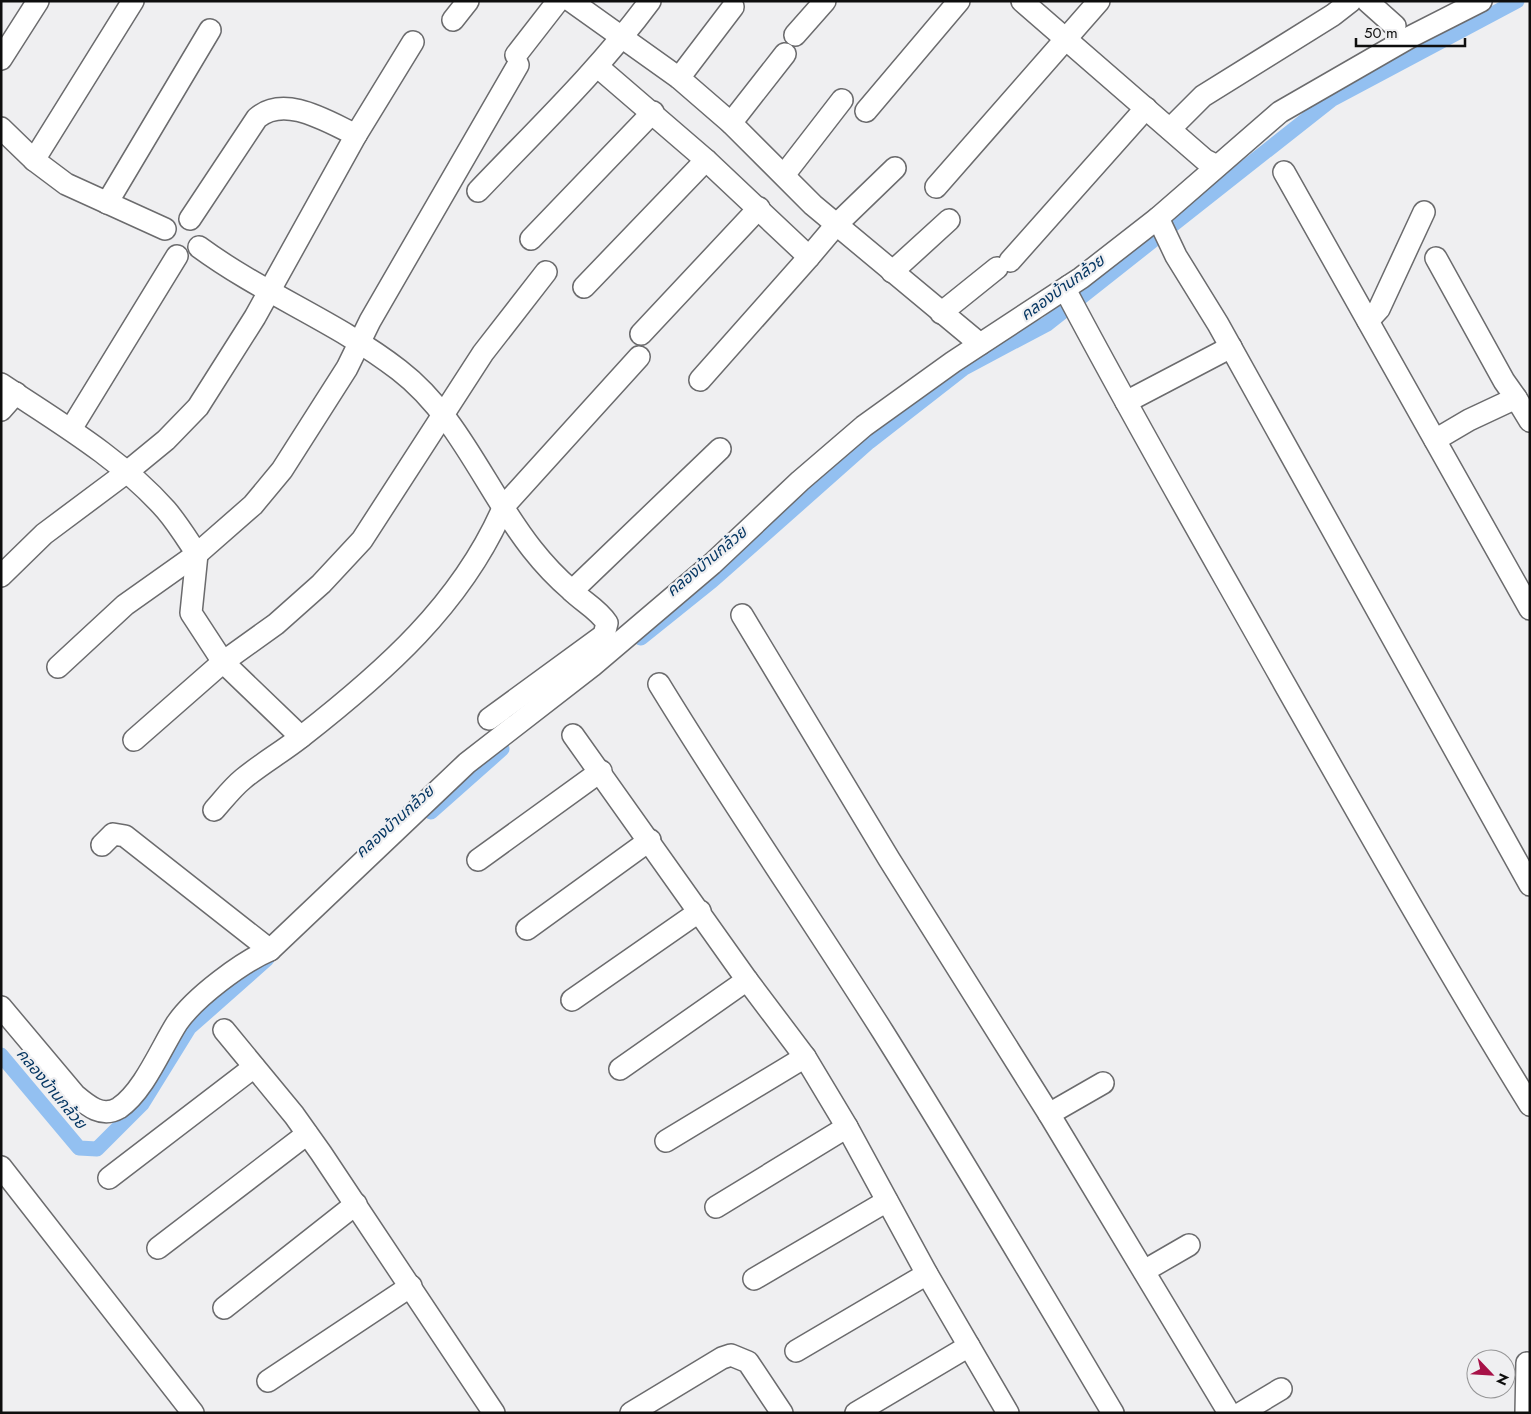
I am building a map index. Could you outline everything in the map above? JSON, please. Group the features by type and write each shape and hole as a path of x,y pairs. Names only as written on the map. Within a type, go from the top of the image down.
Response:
{"street":[{"path":"1,59 38,1"},
{"path":"34,160 133,1"},
{"path":"454,20 468,1"},
{"path":"58,667 125,605 197,554 253,504 282,470 347,368 373,314 517,60 558,1"},
{"path":"571,1 678,78 731,123 836,225 980,344"},
{"path":"478,191 598,66 622,39 650,1"},
{"path":"795,35 825,1"},
{"path":"866,111 959,1"},
{"path":"1022,1 1205,160 1217,166"},
{"path":"936,187 1099,1"},
{"path":"1170,130 1203,96 1333,16 1351,1"},
{"path":"1367,1 1395,26"},
{"path":"1,1007 75,1095 86,1104 104,1112 118,1108 129,1099 177,1023 195,1003 250,959 270,950 467,763 592,666 712,564 800,481 864,426 980,344 1068,289 1159,222 1217,166 1280,112 1412,36 1481,1"},
{"path":"678,78 733,7"},
{"path":"107,203 210,30"},
{"path":"1,576 44,534 127,472 166,440 198,407 268,292 356,135 413,42"},
{"path":"731,123 785,54"},
{"path":"598,66 653,112 759,208 808,256"},
{"path":"784,175 842,100"},
{"path":"941,313 1004,264 1146,108"},
{"path":"190,218 229,163 257,118 265,111 279,109 304,112 356,135"},
{"path":"531,239 653,112"},
{"path":"1,128 34,160 66,184 165,229"},
{"path":"584,287 706,160"},
{"path":"700,380 836,225 895,168"},
{"path":"1284,172 1530,609"},
{"path":"641,334 759,208"},
{"path":"1368,320 1379,309 1424,212"},
{"path":"190,218 200,227 202,240 199,247 190,255 177,256 166,248 163,235 165,229 175,219 190,218"},
{"path":"892,272 949,220"},
{"path":"1159,222 1176,256 1230,347 1530,885"},
{"path":"199,247 268,292 361,342 401,372 442,413 532,549 572,591 601,614 607,623 604,635 488,719"},
{"path":"71,429 177,256"},
{"path":"1436,258 1504,381 1530,421"},
{"path":"134,740 223,662 276,624 320,584 362,540 383,510 442,413 483,353 546,272"},
{"path":"1068,289 1083,323 1126,402 1361,818 1478,1021 1530,1105"},
{"path":"1126,402 1230,347"},
{"path":"214,810 242,780 301,737 374,678 414,641 441,609 475,561 504,506 521,484 640,357"},
{"path":"1,410 8,389 71,429 127,472 167,511 197,554 191,613 223,662 301,737"},
{"path":"1435,440 1468,420 1516,398"},
{"path":"572,591 720,449"},
{"path":"742,615 889,859 1049,1114 1229,1413"},
{"path":"659,684 724,789 792,890 888,1041 1013,1244 1113,1413"},
{"path":"573,735 601,771 747,980 805,1057 847,1127 927,1274 1008,1413"},
{"path":"478,860 601,771"},
{"path":"102,845 113,834 125,836 270,950"},
{"path":"527,929 650,840"},
{"path":"572,1000 700,911"},
{"path":"620,1069 747,980"},
{"path":"224,1030 307,1134 411,1286 494,1413"},
{"path":"666,1141 805,1057"},
{"path":"109,1178 254,1066"},
{"path":"1049,1114 1102,1083"},
{"path":"716,1207 847,1127"},
{"path":"158,1248 307,1134"},
{"path":"1,1167 194,1413"},
{"path":"754,1279 887,1202"},
{"path":"224,1308 356,1204"},
{"path":"1144,1271 1189,1245"},
{"path":"796,1351 927,1274"},
{"path":"268,1381 411,1286"},
{"path":"856,1413 969,1346"},
{"path":"631,1413 722,1358 731,1355 748,1362 782,1413"},
{"path":"1526,1413 1527,1363"},
{"path":"1242,1413 1281,1388"}],"waterway":[{"name":"คลองบ้านกล้วย","path":"641,638 712,581 869,442 964,368 1047,324 1331,100 1517,1"},
{"name":"คลองบ้านกล้วย","path":"431,812 502,749"},
{"name":"คลองบ้านกล้วย","path":"1,1055 79,1148 97,1149 142,1104 189,1028 267,959"}]}
